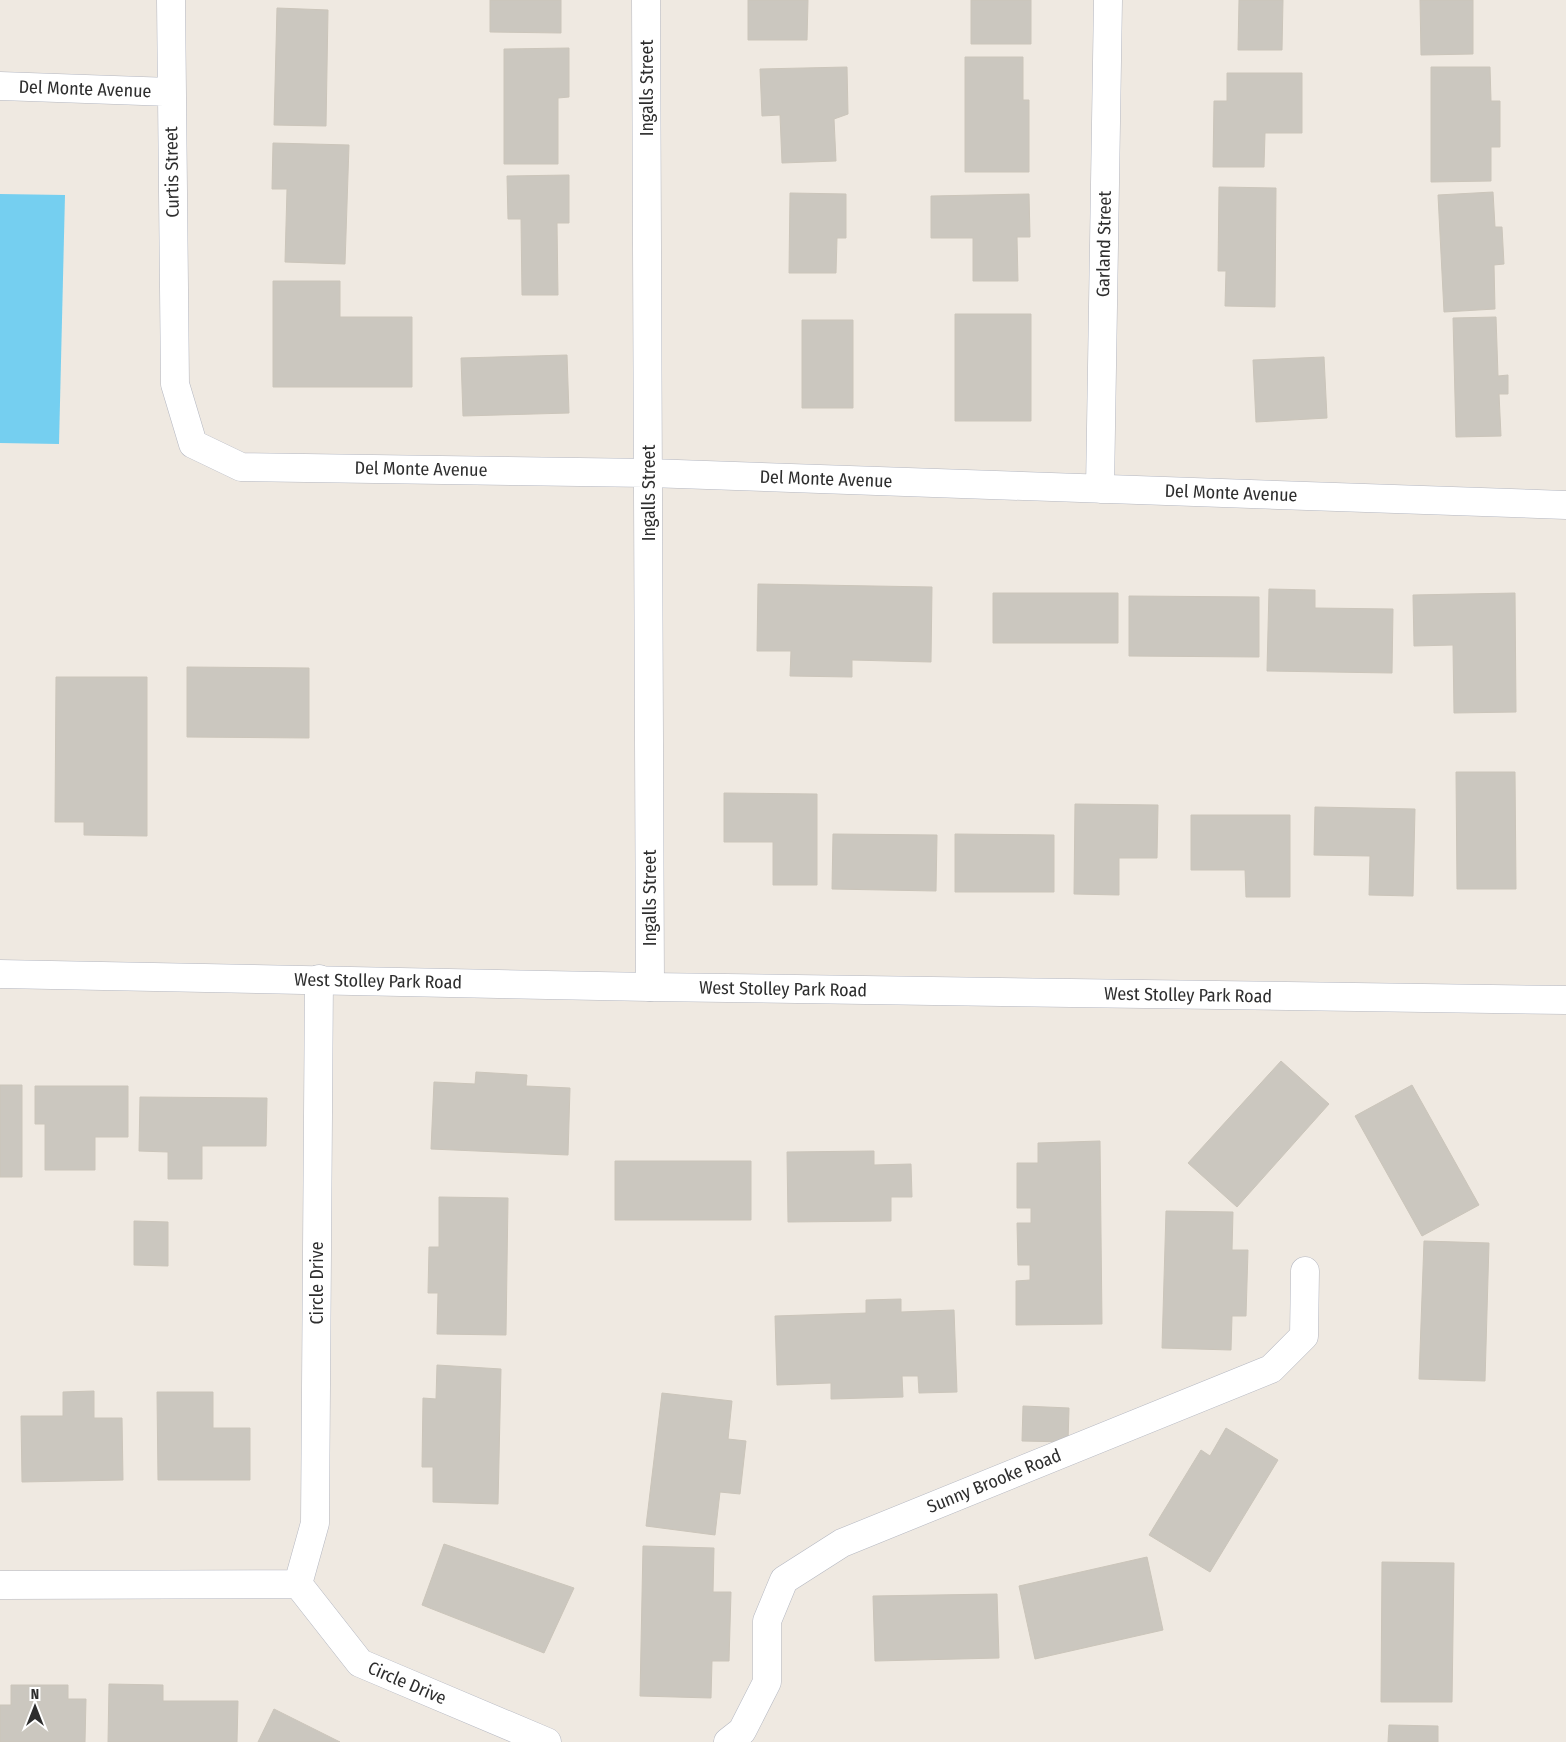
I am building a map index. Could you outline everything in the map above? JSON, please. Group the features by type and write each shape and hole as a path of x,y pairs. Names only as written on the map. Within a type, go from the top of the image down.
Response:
{"street":[{"name":"Curtis Street","path":"171,0 174,345"},
{"name":"Ingalls Street","path":"646,0 650,987"},
{"name":"Garland Street","path":"1100,489 1108,0"},
{"name":"Del Monte Avenue","path":"0,86 171,92"},
{"name":"Del Monte Avenue","path":"174,345 175,384 194,444 241,467 649,473 1566,504"},
{"name":"West Stolley Park Road","path":"0,974 650,987 1566,1000"},
{"name":"Circle Drive","path":"319,979 315,1523 298,1584 360,1663 547,1742"},
{"name":"Sunny Brooke Road","path":"728,1742 742,1731 767,1682 767,1620 784,1580 842,1543 1271,1369 1304,1336 1305,1270"},
{"path":"0,1585 298,1584"}],"water":[{"path":"0,194 65,195 59,444 0,443"}],"building":[{"path":"490,0 561,0 561,33 490,32"},
{"path":"748,0 808,0 807,40 748,40"},
{"path":"971,0 1031,0 1031,44 971,44"},
{"path":"1239,0 1283,0 1282,50 1238,50"},
{"path":"1420,0 1473,0 1473,54 1421,55"},
{"path":"277,8 328,10 326,126 274,125"},
{"path":"569,48 569,97 558,98 558,164 504,164 504,49"},
{"path":"965,57 1023,57 1023,100 1029,100 1029,172 965,172"},
{"path":"847,67 848,114 834,119 836,161 782,163 780,115 762,116 760,69"},
{"path":"1431,67 1490,67 1491,101 1500,101 1500,147 1491,147 1491,181 1431,182"},
{"path":"1227,73 1302,73 1302,133 1265,133 1264,167 1213,167 1214,101 1227,101"},
{"path":"273,143 349,145 345,264 285,262 287,189 272,189"},
{"path":"569,175 569,223 557,223 558,295 522,295 521,219 508,219 507,176"},
{"path":"1219,187 1276,188 1275,307 1225,306 1226,271 1218,271"},
{"path":"1493,192 1495,227 1502,227 1504,264 1494,265 1495,309 1444,312 1438,195"},
{"path":"790,193 846,194 846,238 837,238 836,273 789,273"},
{"path":"1029,194 1030,237 1017,237 1018,281 973,281 973,238 931,238 931,196"},
{"path":"273,281 340,281 340,317 412,317 412,387 273,387"},
{"path":"955,314 1031,314 1031,421 955,421"},
{"path":"1496,317 1498,376 1508,375 1508,394 1499,394 1501,436 1456,437 1453,318"},
{"path":"802,320 853,320 853,408 802,408"},
{"path":"567,355 569,413 463,416 461,358"},
{"path":"1324,357 1327,418 1256,422 1253,360"},
{"path":"758,584 932,587 931,662 852,660 852,677 790,676 791,651 757,651"},
{"path":"1269,589 1315,590 1315,608 1393,609 1392,673 1267,671"},
{"path":"993,593 1118,593 1118,643 993,643"},
{"path":"1515,593 1516,712 1454,713 1453,645 1414,646 1413,595"},
{"path":"1129,596 1259,597 1259,657 1129,656"},
{"path":"187,667 309,668 309,738 187,737"},
{"path":"56,677 147,677 147,836 84,835 84,822 55,822"},
{"path":"1456,772 1515,772 1516,889 1457,889"},
{"path":"724,793 817,794 817,885 773,885 773,842 724,842"},
{"path":"1075,804 1158,805 1157,858 1119,858 1119,895 1074,894"},
{"path":"1315,807 1415,809 1413,896 1369,895 1370,856 1314,855"},
{"path":"1191,815 1290,815 1290,897 1246,897 1245,870 1191,870"},
{"path":"833,834 937,835 936,891 832,889"},
{"path":"955,834 1054,835 1054,892 955,892"},
{"path":"1281,1061 1329,1104 1237,1207 1188,1163"},
{"path":"476,1072 527,1075 526,1086 570,1088 568,1155 431,1149 434,1082 475,1084"},
{"path":"0,1085 22,1085 22,1177 0,1177"},
{"path":"1412,1085 1479,1205 1422,1236 1355,1116"},
{"path":"35,1086 128,1086 128,1137 95,1137 95,1170 45,1170 45,1124 35,1124"},
{"path":"140,1097 267,1098 266,1146 202,1146 202,1179 168,1179 168,1152 139,1151"},
{"path":"1100,1141 1102,1324 1016,1325 1016,1281 1030,1280 1030,1265 1018,1265 1017,1223 1031,1223 1031,1208 1017,1208 1017,1163 1038,1163 1038,1143"},
{"path":"874,1151 874,1165 911,1164 912,1197 891,1197 891,1221 788,1222 787,1152"},
{"path":"615,1161 751,1161 751,1220 615,1220"},
{"path":"439,1197 508,1198 506,1335 437,1334 438,1293 428,1293 429,1247 439,1247"},
{"path":"1166,1211 1233,1212 1232,1250 1248,1250 1246,1316 1232,1316 1231,1350 1162,1348"},
{"path":"134,1221 168,1222 168,1266 134,1265"},
{"path":"1424,1241 1489,1243 1485,1381 1419,1379"},
{"path":"901,1299 901,1312 954,1310 957,1392 919,1393 918,1376 902,1376 903,1397 831,1399 831,1383 777,1385 775,1316 866,1313 866,1300"},
{"path":"437,1365 501,1369 498,1504 433,1502 433,1467 422,1467 423,1398 436,1399"},
{"path":"94,1391 94,1418 122,1418 123,1480 22,1482 21,1416 63,1416 63,1392"},
{"path":"157,1392 213,1392 213,1428 250,1428 250,1480 158,1480"},
{"path":"662,1393 732,1401 728,1439 746,1441 740,1494 720,1492 715,1535 646,1526"},
{"path":"1023,1406 1069,1408 1068,1442 1022,1441"},
{"path":"1226,1428 1278,1460 1210,1572 1149,1535 1201,1450 1210,1456"},
{"path":"444,1544 574,1588 544,1653 422,1605"},
{"path":"643,1546 714,1548 713,1592 731,1592 729,1661 712,1661 711,1698 640,1696"},
{"path":"1147,1557 1163,1630 1035,1659 1019,1586"},
{"path":"1382,1562 1454,1563 1452,1702 1381,1702"},
{"path":"997,1594 999,1658 875,1661 873,1596"},
{"path":"109,1684 163,1685 163,1701 238,1701 237,1742 108,1742"},
{"path":"11,1685 68,1685 68,1699 86,1699 85,1742 0,1742 0,1705 11,1705"},
{"path":"274,1709 340,1742 258,1742"},
{"path":"1389,1725 1438,1726 1438,1742 1388,1742"}]}
